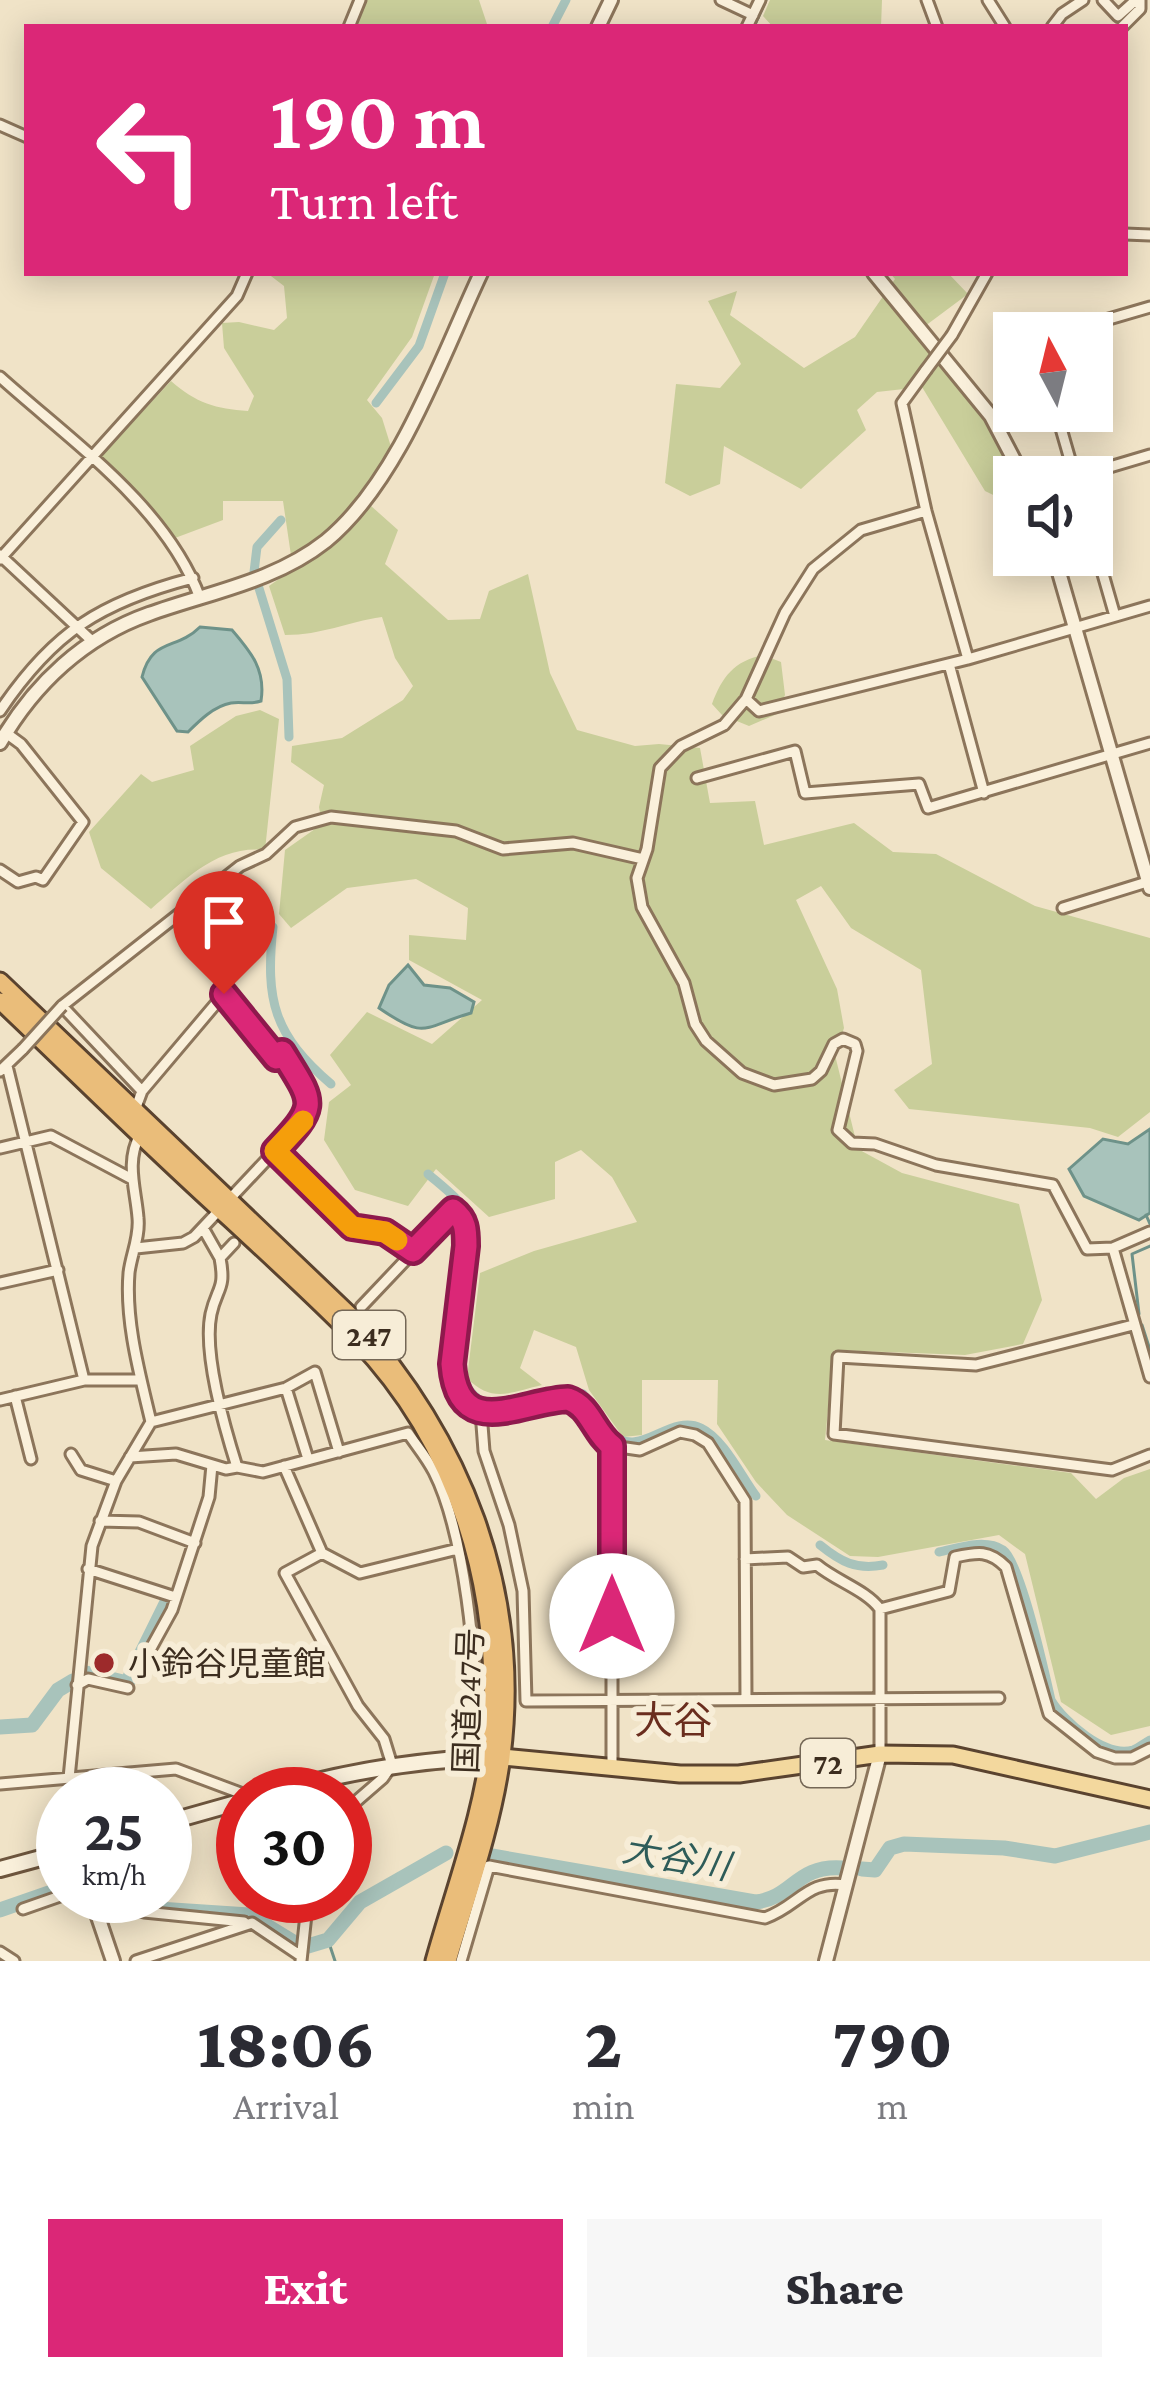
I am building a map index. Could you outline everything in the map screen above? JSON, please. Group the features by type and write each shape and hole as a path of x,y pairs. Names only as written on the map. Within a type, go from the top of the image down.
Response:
{"highway":[{"name":"国道247号","path":"0,981 135,1110 225,1205"},
{"name":"国道247号","path":"0,1001 140,1136 225,1205 385,1353 456,1466 473,1505 497,1590 506,1674 494,1757 448,1961"},
{"name":"国道247号","path":"434,1961 494,1757"}],"main road":[{"name":"72","path":"494,1757 680,1774 739,1774 880,1754 953,1755 1150,1799"},
{"path":"372,1771 392,1765 494,1757"},
{"path":"0,1869 36,1859"}],"street":[{"path":"721,0 753,15"},
{"path":"748,24 760,0"},
{"path":"1054,24 1084,0"},
{"path":"1103,0 1118,16 1138,0 1140,9 1125,24"},
{"path":"92,641 1,557 237,296 246,276"},
{"path":"0,870 18,882 43,880 83,822 20,744 3,738 51,675 92,641 139,618 255,581 325,541 366,501 395,457 480,276"},
{"path":"876,276 991,416 1012,456"},
{"path":"968,659 926,511 902,403 952,335 985,276"},
{"path":"1113,318 1150,307"},
{"path":"0,377 138,503 172,545 200,598"},
{"path":"1113,466 1150,455"},
{"path":"926,511 861,530 813,569 785,613 746,699 724,725 681,746 660,768 638,878 642,907 684,983 695,1024 706,1041 742,1073 760,1083 798,1084 821,1071 834,1044 842,1039 855,1044 857,1061 838,1130 852,1143 875,1144 936,1165 1053,1185 1087,1249 1113,1247 1150,1232"},
{"path":"1060,576 1149,883 1063,908"},
{"path":"1104,576 1115,616"},
{"path":"0,711 26,675 76,624 149,591 193,578"},
{"path":"746,699 759,711 1150,607"},
{"path":"949,664 984,793"},
{"path":"697,778 795,751 805,793 919,784 928,808 1150,743"},
{"path":"84,1380 27,1142 4,1068 62,1006 240,866 266,854 295,827 331,817 456,831 503,849 573,843 643,859"},
{"path":"135,1110 142,1090 224,994 276,1058 282,1052 310,1105 304,1120 203,1228 182,1244 136,1248"},
{"path":"62,1006 142,1090"},
{"path":"0,1148 52,1136 132,1179"},
{"path":"70,1767 88,1569 116,1481 151,1422 141,1380 129,1272 139,1222 132,1179 134,1146 140,1136"},
{"path":"275,1151 352,1227 385,1232 413,1251"},
{"path":"361,1306 453,1210 466,1228 454,1381 470,1406 503,1414 568,1399 587,1412 612,1446 640,1450 680,1432 708,1443 745,1501 746,1700"},
{"path":"203,1228 220,1258 223,1288 211,1315 212,1363 218,1407 236,1467"},
{"path":"220,1258 234,1244"},
{"path":"1113,1247 1150,1377"},
{"path":"0,1283 58,1270"},
{"path":"1133,1324 976,1365 838,1357 834,1434 1112,1471 1150,1455"},
{"path":"151,1422 286,1388 315,1372 339,1452"},
{"path":"0,1400 84,1380 141,1380"},
{"path":"286,1388 308,1460"},
{"path":"15,1396 31,1459"},
{"path":"481,1412 484,1451 509,1526 523,1591 526,1701 999,1698"},
{"path":"130,1457 176,1454 226,1469 263,1472 408,1432 435,1473 458,1549 470,1650 473,1730"},
{"path":"612,1446 612,1766"},
{"path":"71,1454 81,1471 116,1481"},
{"path":"140,1668 175,1597 208,1497 212,1465"},
{"path":"284,1466 322,1553 360,1573 458,1549"},
{"path":"100,1521 139,1522 194,1543"},
{"path":"880,1609 949,1591 955,1558 976,1552 993,1554 1006,1567 1049,1714 1097,1752 1132,1758 1150,1749"},
{"path":"322,1553 285,1573 358,1706 384,1739 392,1765 372,1788"},
{"path":"745,1558 788,1557 803,1567 817,1565 875,1601 880,1609 880,1754 826,1961"},
{"path":"88,1569 175,1597"},
{"path":"77,1685 88,1678 128,1688"},
{"path":"0,1784 36,1781"},
{"path":"461,1961 488,1866 765,1918 783,1912 815,1885 846,1885"},
{"path":"23,1909 36,1905"},
{"path":"100,1923 113,1961"},
{"path":"136,1961 252,1923 301,1959 305,1923"},
{"path":"174,1948 179,1961"},
{"path":"0,1952 14,1961"}],"green space":[{"path":"367,0 479,0 487,24 357,24"},
{"path":"770,0 882,0 881,24 770,24 763,16"},
{"path":"271,276 434,276 412,337 367,400 382,418 392,450 361,497 398,530 385,564 448,620 480,619 489,591 528,574 550,673 577,730 635,746 700,748 710,803 755,801 764,845 854,823 893,852 936,854 1035,906 1150,938 1150,1112 1118,1137 1090,1128 909,1109 894,1090 932,1064 921,970 851,928 821,886 796,900 837,989 844,1028 835,1055 858,1149 902,1173 1019,1204 1042,1300 1023,1344 965,1355 834,1350 825,1440 1071,1473 1096,1499 1124,1478 1150,1469 1150,1726 1111,1735 1061,1702 1025,1554 999,1535 878,1557 850,1556 787,1515 756,1482 717,1424 718,1380 642,1380 642,1435 623,1437 589,1390 576,1347 534,1330 520,1368 542,1385 494,1393 467,1378 480,1273 534,1251 637,1222 612,1177 581,1150 555,1162 555,1199 489,1217 436,1169 408,1206 355,1190 324,1140 329,1102 351,1085 330,1055 367,1012 432,1044 482,1000 409,960 409,935 466,940 468,908 416,879 347,888 291,928 279,914 285,850 322,824 319,807 324,785 291,762 292,746 342,738 403,700 413,686 395,658 382,617 285,635 269,586 293,569 283,501 223,501 223,520 175,538 141,496 99,458 171,381 207,404 248,411 254,396 224,348 222,323 274,330 287,318 284,286"},
{"path":"892,276 951,276 968,294 917,332 980,409 1006,456 993,456 993,495 985,491 922,387 877,392 857,410 866,430 801,489 724,446 720,484 690,496 665,483 676,384 720,388 741,364 708,301 737,291 730,315 804,368 855,337 895,279"},
{"path":"763,655 781,662 785,695 777,714 749,726 722,715 712,704 725,678 744,661"},
{"path":"260,710 279,719 265,850 217,859 151,909 101,868 89,832 141,774 152,782 194,770 190,746 236,716"}],"water":[{"path":"200,627 232,630 239,638 259,671 261,701 225,705 188,732 177,731 142,677 158,650"},
{"path":"408,965 424,985 450,988 474,1002 471,1013 416,1028 379,1008 389,985"},
{"path":"1150,1129 1150,1213 1139,1220 1084,1196 1069,1169 1103,1139 1128,1144"}],"waterway":[{"path":"554,24 566,0"},
{"path":"755,24 766,0"},
{"path":"376,403 419,346 444,276"},
{"path":"281,520 257,547 254,572 287,679 289,737"},
{"path":"273,927 271,976 278,1015 297,1049 331,1084"},
{"path":"428,1174 473,1222 474,1266 461,1352 463,1376 473,1394 503,1405 560,1393 583,1394 607,1430 622,1441 644,1440 678,1426 701,1428 725,1449 756,1496"},
{"path":"1146,1215 1150,1224"},
{"path":"1139,1314 1132,1254 1150,1246"},
{"path":"1142,1325 1150,1350"},
{"path":"939,1552 980,1544 1003,1550 1025,1596 1057,1709 1075,1728 1110,1749 1133,1750 1150,1740"},
{"path":"820,1545 849,1563 883,1565"},
{"path":"83,1677 86,1673 127,1683 167,1602"},
{"path":"0,1727 32,1725 58,1690 73,1681"},
{"name":"大谷川","path":"862,1869 875,1870 890,1848 904,1844 1004,1848 1055,1856 1150,1832"},
{"name":"大谷川","path":"308,1946 328,1940 360,1902 446,1853"},
{"name":"大谷川","path":"492,1856 755,1902 778,1895 814,1871 842,1868"},
{"name":"大谷川","path":"0,1910 36,1897"},
{"name":"大谷川","path":"192,1911 249,1915 298,1945"},
{"path":"328,1940 335,1961"}],"slow traffic":[{"path":"303,1121 275,1151 352,1227 385,1232 397,1240"}],"place":[{"name":"小鈴谷児童館","path":"104,1663"}],"district":[{"name":"大谷","path":"673,1720"}],"route":[{"path":"224,994 276,1058 282,1052 307,1093 310,1105 304,1120 275,1151 352,1227 385,1232 413,1251 453,1210 461,1216 466,1246 452,1364 454,1381 470,1406 503,1414 568,1399 578,1402 612,1446 612,1616"}]}
